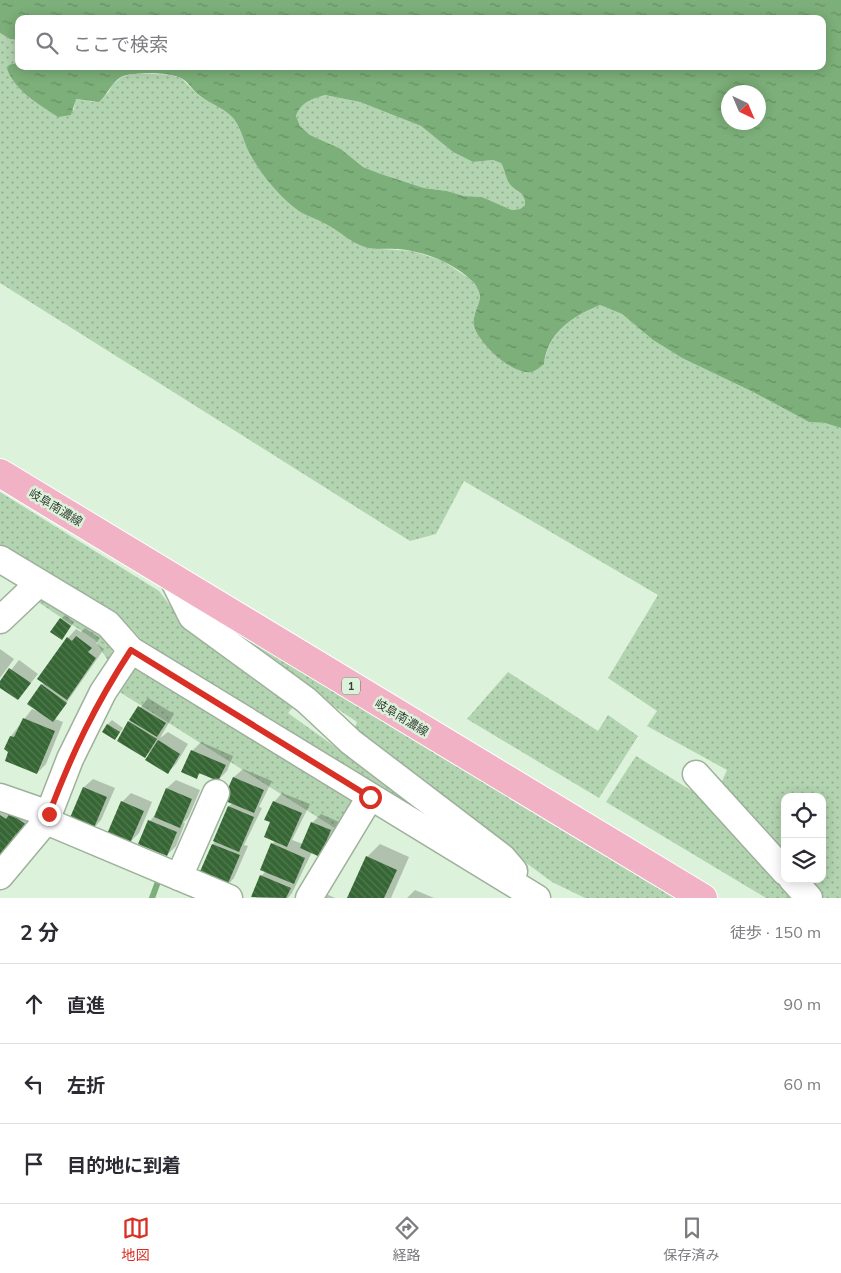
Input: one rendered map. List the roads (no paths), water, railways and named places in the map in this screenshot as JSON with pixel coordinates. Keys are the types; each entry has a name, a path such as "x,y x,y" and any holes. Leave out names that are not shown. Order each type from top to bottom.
{"main road":[{"name":"岐阜南濃線","path":"0,473 703,898"}],"street":[{"path":"0,559 108,624 131,650 537,898"},
{"path":"172,577 192,617 306,700 351,742 502,858 537,898"},
{"path":"0,620 39,583"},
{"path":"0,876 48,817 70,759 103,692 131,650"},
{"path":"696,774 781,868"},
{"path":"179,877 216,793"},
{"path":"0,797 229,898"},
{"path":"309,898 370,797"},
{"path":"796,883 809,898"}],"water":[{"path":"0,0 841,0 841,428 825,423 809,422 753,392 682,358 653,340 622,314 600,305 580,314 563,327 550,343 544,364 532,372 516,369 499,358 478,336 475,329 474,316 480,299 480,293 471,280 456,268 428,255 409,250 373,248 360,245 331,227 299,211 271,185 259,169 234,119 222,109 200,96 181,78 160,73 127,75 115,82 99,102 76,99 71,115 58,117 22,91 7,69 9,65 15,63 15,70 826,70 826,15 15,15 15,40 0,33","holes":["325,95 360,102 421,126 453,152 473,162 493,160 501,163 511,186 524,197 525,205 520,209 512,210 482,197 464,196 447,191 424,188 381,174 363,167 341,149 310,135 300,126 296,116 304,104"]}],"waterway":[{"path":"152,898 159,879 162,881"}]}
